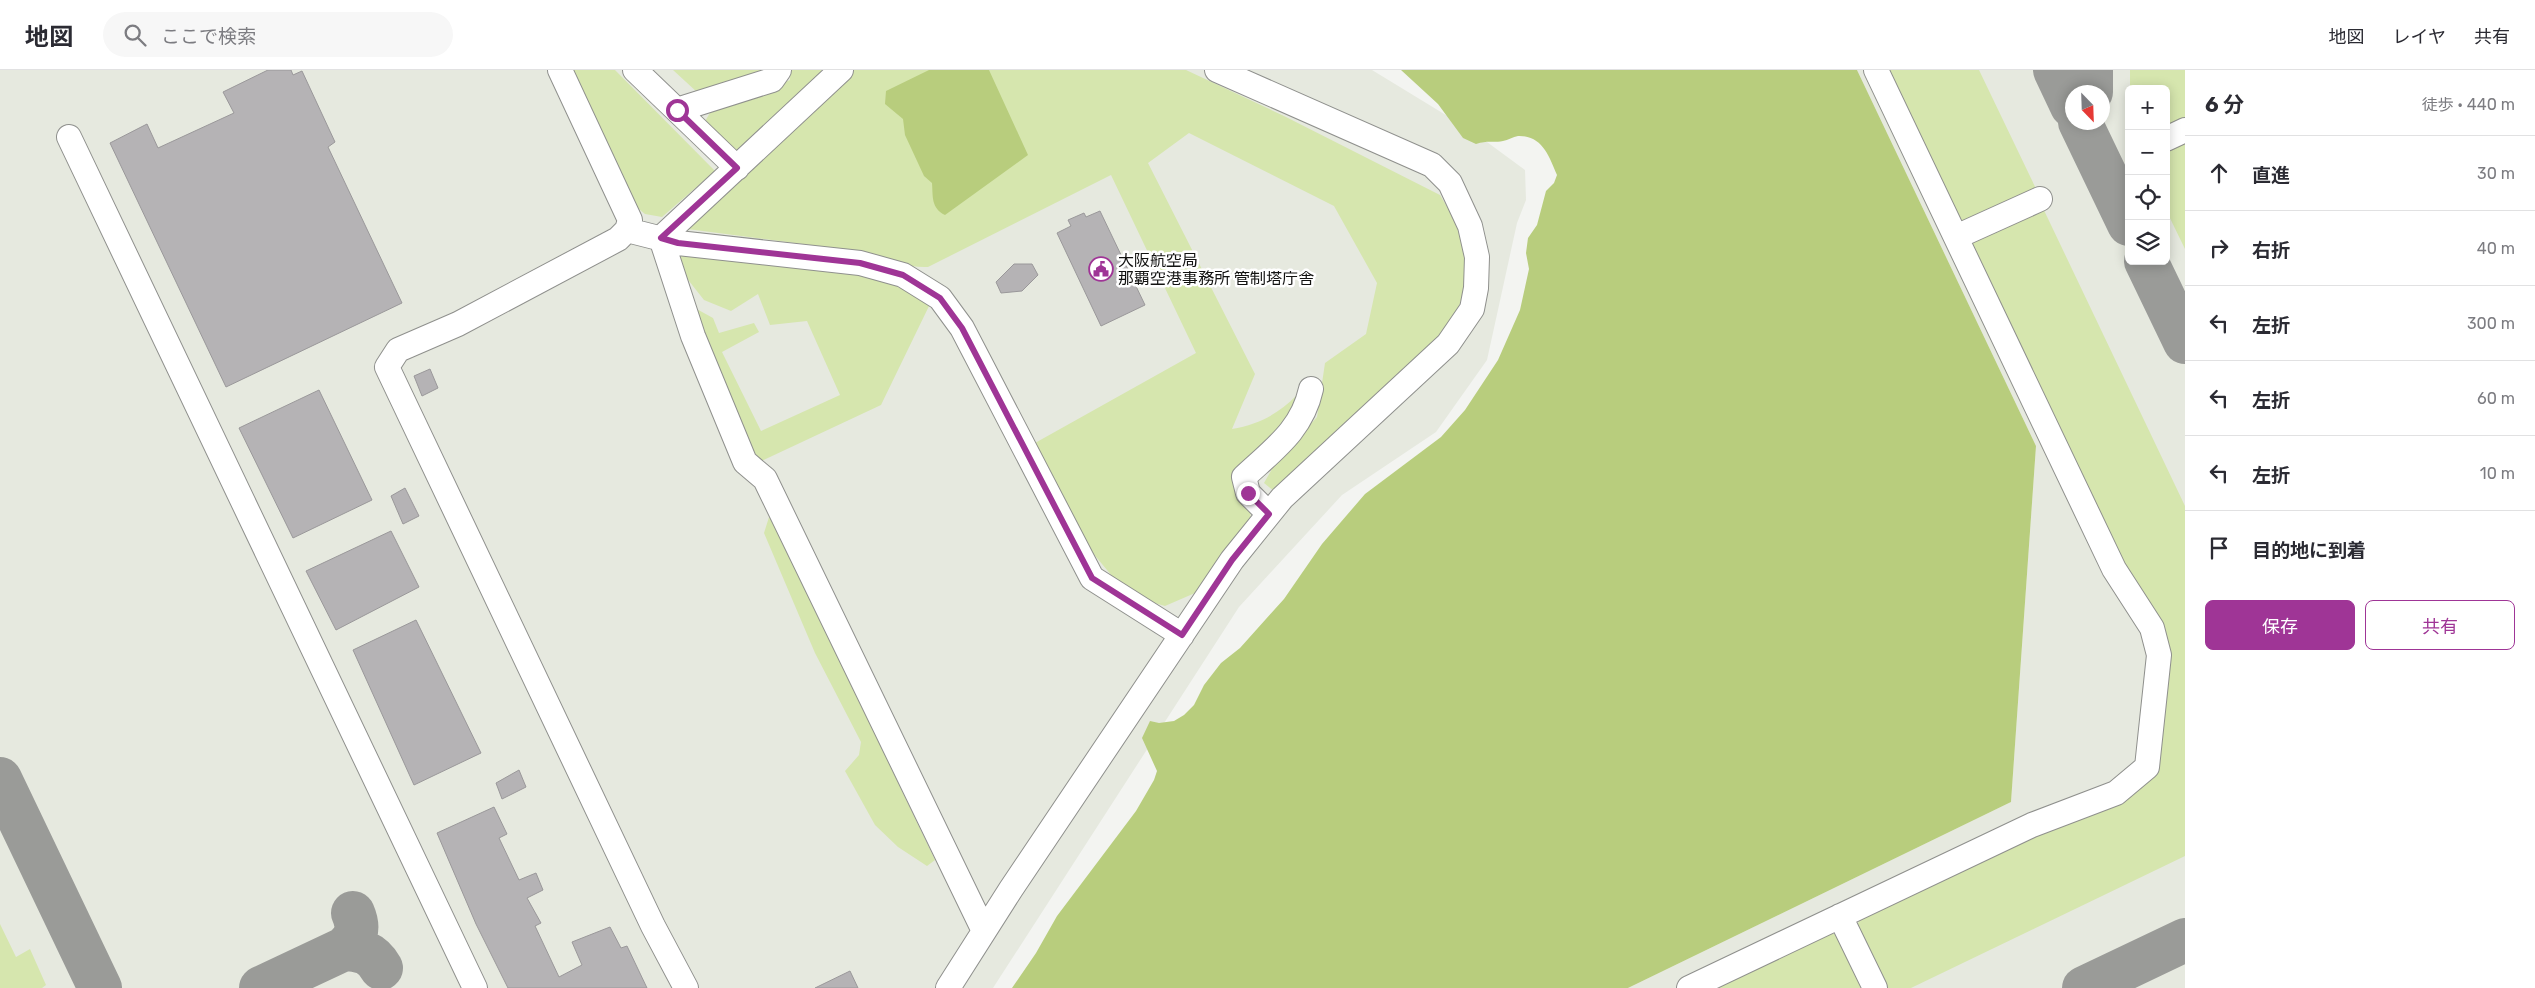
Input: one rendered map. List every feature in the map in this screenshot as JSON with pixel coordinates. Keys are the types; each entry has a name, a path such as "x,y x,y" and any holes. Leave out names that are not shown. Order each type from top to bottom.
{"lane":[{"path":"560,70 630,220 627,230 618,239 544,279 458,324 398,350 387,367 653,926 686,988"},
{"path":"635,70 737,168"},
{"path":"677,110 772,80 779,70"},
{"path":"948,988 984,931 1232,560 1282,498 1448,344 1472,309 1476,288 1476,257 1470,226 1450,183 1432,165 1217,70"},
{"path":"1689,988 2032,825 2116,793 2148,767 2159,655 2152,628 2114,569 1876,70"},
{"path":"661,238 737,168 835,73"},
{"path":"2170,137 2185,130"},
{"path":"69,137 476,988"},
{"path":"1956,237 2040,199"},
{"path":"627,230 678,243 860,263 903,275 940,298 962,328 1092,578 1182,635"},
{"path":"661,238 693,336 745,462 764,479 984,931"},
{"path":"1269,514 1248,493 1244,477 1293,432 1307,406 1311,389"},
{"path":"1840,916 1875,988"}],"shaded area":[{"path":"0,70 1372,70 1472,131 1525,170 1526,200 1517,223 1487,360 1436,432 1342,495 1239,607 993,988 0,988"},
{"path":"573,70 615,70 715,171 662,217 645,214 634,205"},
{"path":"673,70 763,70 698,93"},
{"path":"790,70 821,70 823,75 741,152 732,149 704,123 711,111 790,80"},
{"path":"854,70 1186,70 1284,116 1440,195 1457,224 1469,271 1459,307 1440,340 1274,491 1264,483 1276,462 1317,417 1325,363 1366,334 1377,283 1334,206 1189,133 1148,163 1255,374 1232,429 1267,418 1297,395 1302,406 1245,463 1251,521 1195,593 1165,606 1147,601 1112,576 1087,546 1035,443 1196,353 1111,175 928,267 901,264 857,251 680,228"},
{"path":"929,70 989,70 1028,155 945,215 935,205 932,183 924,176 905,135 903,119 885,104 886,91"},
{"path":"1401,70 1857,70 2036,446 2011,802 1628,988 1012,988 1036,953 1057,916 1136,811 1154,780 1157,771 1142,738 1150,721 1159,723 1174,721 1184,715 1194,705 1204,685 1221,663 1240,648 1284,599 1322,544 1365,494 1441,437 1465,410 1498,360 1520,310 1529,269 1526,253 1528,238 1537,225 1546,191 1554,183 1557,175 1551,161 1539,143 1526,137 1518,136 1503,141 1476,144 1463,138 1438,104"},
{"path":"1857,70 2185,70 2185,988 1628,988 2011,802 2036,446"},
{"path":"1884,70 1979,70 2039,195 1963,223 1954,217"},
{"path":"2130,70 2185,70 2185,125 2170,132 2170,85 2130,85"},
{"path":"2185,135 2185,249 2170,218 2170,142"},
{"path":"2041,204 2185,506 2185,856 1911,988 1881,988 1856,928 1862,915 2032,833 2128,795 2163,654 1971,255 1973,242"},
{"path":"675,252 876,275 930,304 881,405 757,463 693,307 713,318 719,333 754,323 759,332 722,352 761,431 840,395 807,321 770,325 758,294 731,311 704,300 678,267"},
{"path":"770,514 935,860 927,866 898,847 875,825 845,771 859,755 861,742 815,653 764,533"},
{"path":"0,924 16,957 30,949 46,985 42,988 0,988"},
{"path":"1828,932 1837,935 1868,988 1710,988"}],"building":[{"path":"268,70 291,70 293,75 302,71 335,142 328,147 402,303 226,387 110,143 147,124 158,148 234,113 223,92"},
{"name":"大阪航空局 那覇空港事務所 管制塔庁舎","path":"1100,211 1145,305 1101,326 1057,233 1071,226 1068,220 1084,213 1086,217"},
{"path":"1014,264 1032,264 1038,275 1022,291 1001,293 996,282"},
{"path":"430,369 438,388 422,396 414,376"},
{"path":"319,390 372,500 293,538 239,428"},
{"path":"405,488 419,516 403,524 391,496"},
{"path":"391,531 419,587 336,630 306,571"},
{"path":"416,620 481,753 414,785 353,650"},
{"path":"519,770 526,787 502,799 496,783"},
{"path":"494,807 507,834 499,838 519,880 536,873 543,890 527,898 541,923 535,926 559,977 582,965 572,942 610,927 621,948 627,946 647,988 508,988 476,924 437,833"},
{"path":"850,971 858,988 815,988"}],"taxiway":[{"path":"2055,70 2065,91"},
{"path":"2091,70 2091,85"},
{"path":"2084,130 2127,220"},
{"path":"2148,265 2185,342"},
{"path":"0,779 100,988"},
{"path":"261,988 344,949 356,933 353,913"},
{"path":"2084,988 2185,940"},
{"path":"344,949 356,950 370,955 381,968"}],"place":[{"name":"大阪航空局 那覇空港事務所 管制塔庁舎","path":"1101,269"}],"route":[{"path":"677,110 737,168 661,238 678,243 860,263 903,275 940,298 962,328 1092,578 1182,635 1232,560 1269,514 1248,493"}]}
